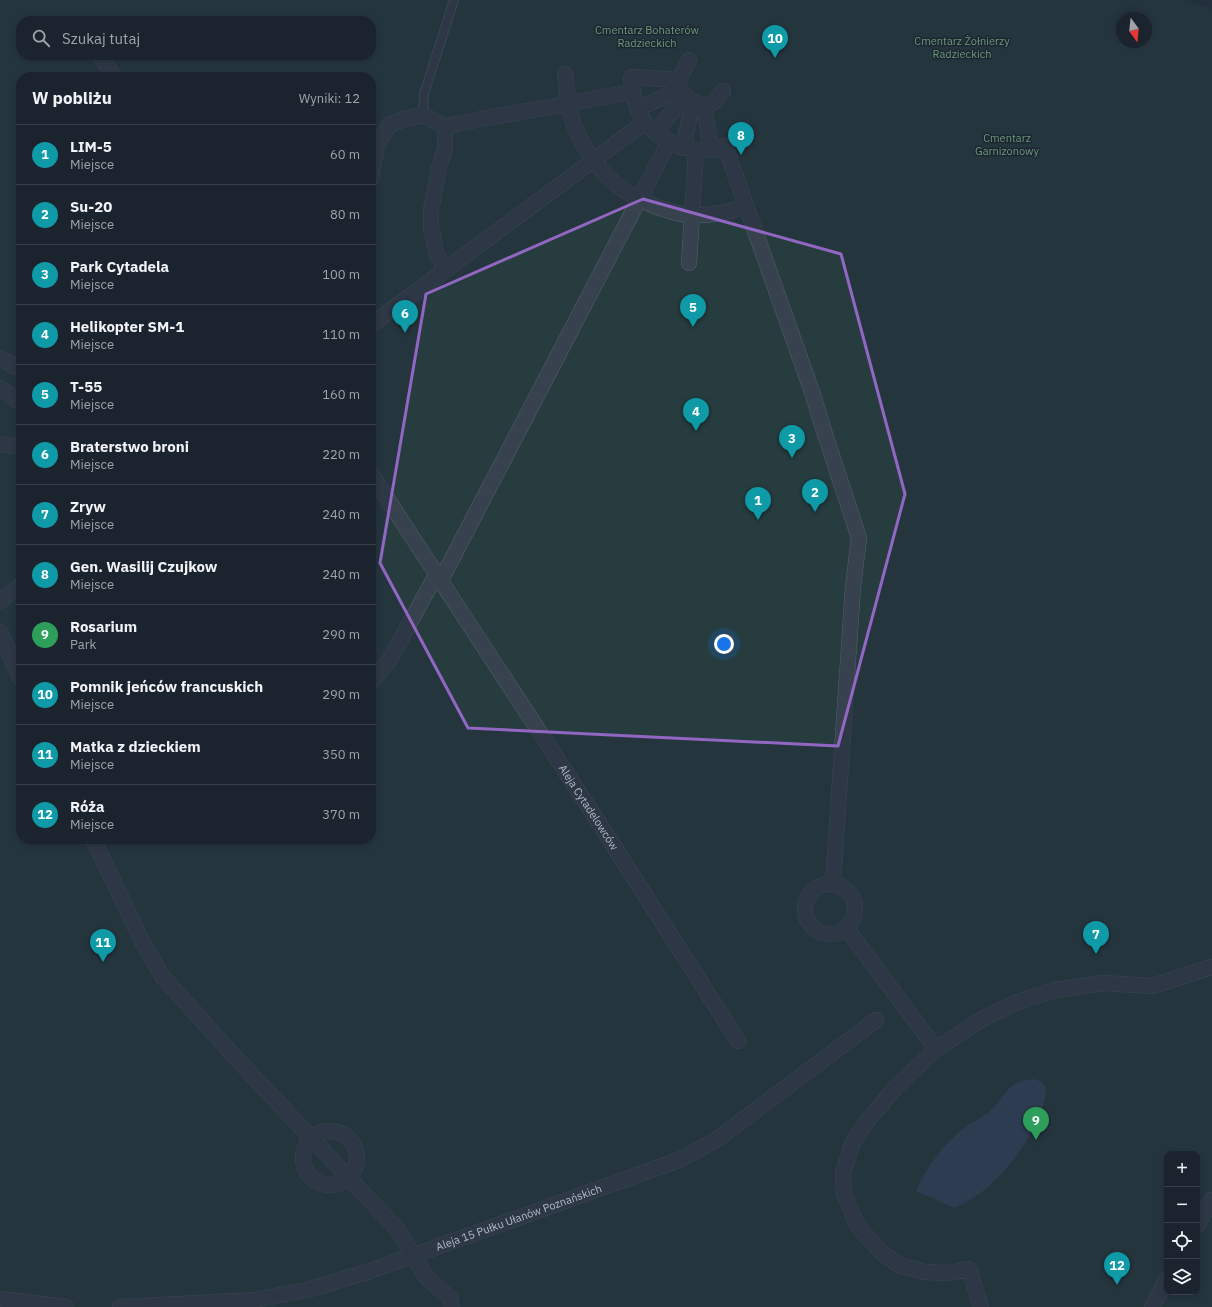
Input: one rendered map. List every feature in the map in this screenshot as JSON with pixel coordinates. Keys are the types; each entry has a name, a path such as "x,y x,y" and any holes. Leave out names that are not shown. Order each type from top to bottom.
{"street":[{"path":"103,60 111,72"},
{"path":"689,60 688,95 683,147 692,215 689,263"},
{"path":"565,74 568,104 573,123 580,140 592,160 607,177 621,189 639,200 675,213 692,215 730,212 746,206"},
{"path":"723,91 714,102 631,78 632,92 637,109 650,127 683,147 712,150 725,146 812,392 859,538 853,587 833,883"},
{"path":"376,150 377,145 389,125 404,119 423,115 445,127 632,92"},
{"path":"637,109 688,95"},
{"path":"376,321 592,160 650,127 688,95"},
{"path":"688,95 712,150"},
{"path":"445,127 445,149 439,168 431,210 431,228 437,255 446,269"},
{"path":"376,676 389,661 438,579 639,200 683,147"},
{"path":"0,358 16,367"},
{"path":"0,388 16,399"},
{"path":"0,444 16,446"},
{"name":"Aleja Cytadelowców","path":"376,482 738,1041"},
{"path":"0,601 16,590"},
{"path":"0,632 16,669"},
{"path":"95,844 143,944 162,976 234,1056 398,1230 426,1277 450,1298 452,1307"},
{"path":"833,883 847,889 855,902 855,916 847,929 834,935 820,933 809,925 804,912 807,897 818,886 833,883"},
{"path":"847,929 936,1049"},
{"path":"981,1307 969,1269 948,1273 924,1272 899,1264 881,1252 857,1225 844,1194 843,1173 853,1142 868,1120 896,1087 936,1049 984,1018 1018,1002 1055,990 1103,983 1152,986 1212,966"},
{"name":"Aleja 15 Pułku Ułanów Poznańskich","path":"120,1307 172,1305 262,1298 307,1290 413,1256 679,1160 716,1140 876,1020"},
{"path":"329,1131 335,1131 347,1137 354,1147 357,1158 354,1168 348,1177 336,1184 323,1184 311,1178 304,1166 303,1151 311,1138 322,1132 329,1131"},
{"path":"1199,1223 1212,1200"},
{"path":"1152,1307 1164,1285"},
{"path":"0,1300 66,1307"}],"lane":[{"path":"423,115 424,94 454,0"}],"highlighted area":[{"path":"643,199 841,254 905,494 838,746 468,728 380,563 426,294"}],"green space":[{"path":"0,0 1186,0 1212,9 1212,1307 0,1307"}],"water":[{"path":"1033,1079 1042,1083 1046,1089 1045,1099 1039,1116 1028,1138 1015,1158 991,1184 974,1198 955,1208 916,1191 931,1163 951,1140 967,1126 990,1111 1012,1086 1017,1083"}],"place":[{"name":"Pomnik jeńców francuskich","path":"775,58"},
{"name":"Gen. Wasilij Czujkow","path":"741,155"},
{"name":"T-55","path":"693,327"},
{"name":"Braterstwo broni","path":"405,333"},
{"name":"Helikopter SM-1","path":"696,431"},
{"name":"Park Cytadela","path":"792,458"},
{"name":"Su-20","path":"815,512"},
{"name":"LIM-5","path":"758,520"},
{"name":"Zryw","path":"1096,954"},
{"name":"Matka z dzieckiem","path":"103,962"},
{"name":"Rosarium","path":"1036,1140"},
{"name":"Róża","path":"1117,1285"}],"park label":[{"name":"Cmentarz Bohaterów Radzieckich","path":"647,36"},
{"name":"Cmentarz Żołnierzy Radzieckich","path":"962,47"},
{"name":"Cmentarz Garnizonowy","path":"1007,144"}]}
